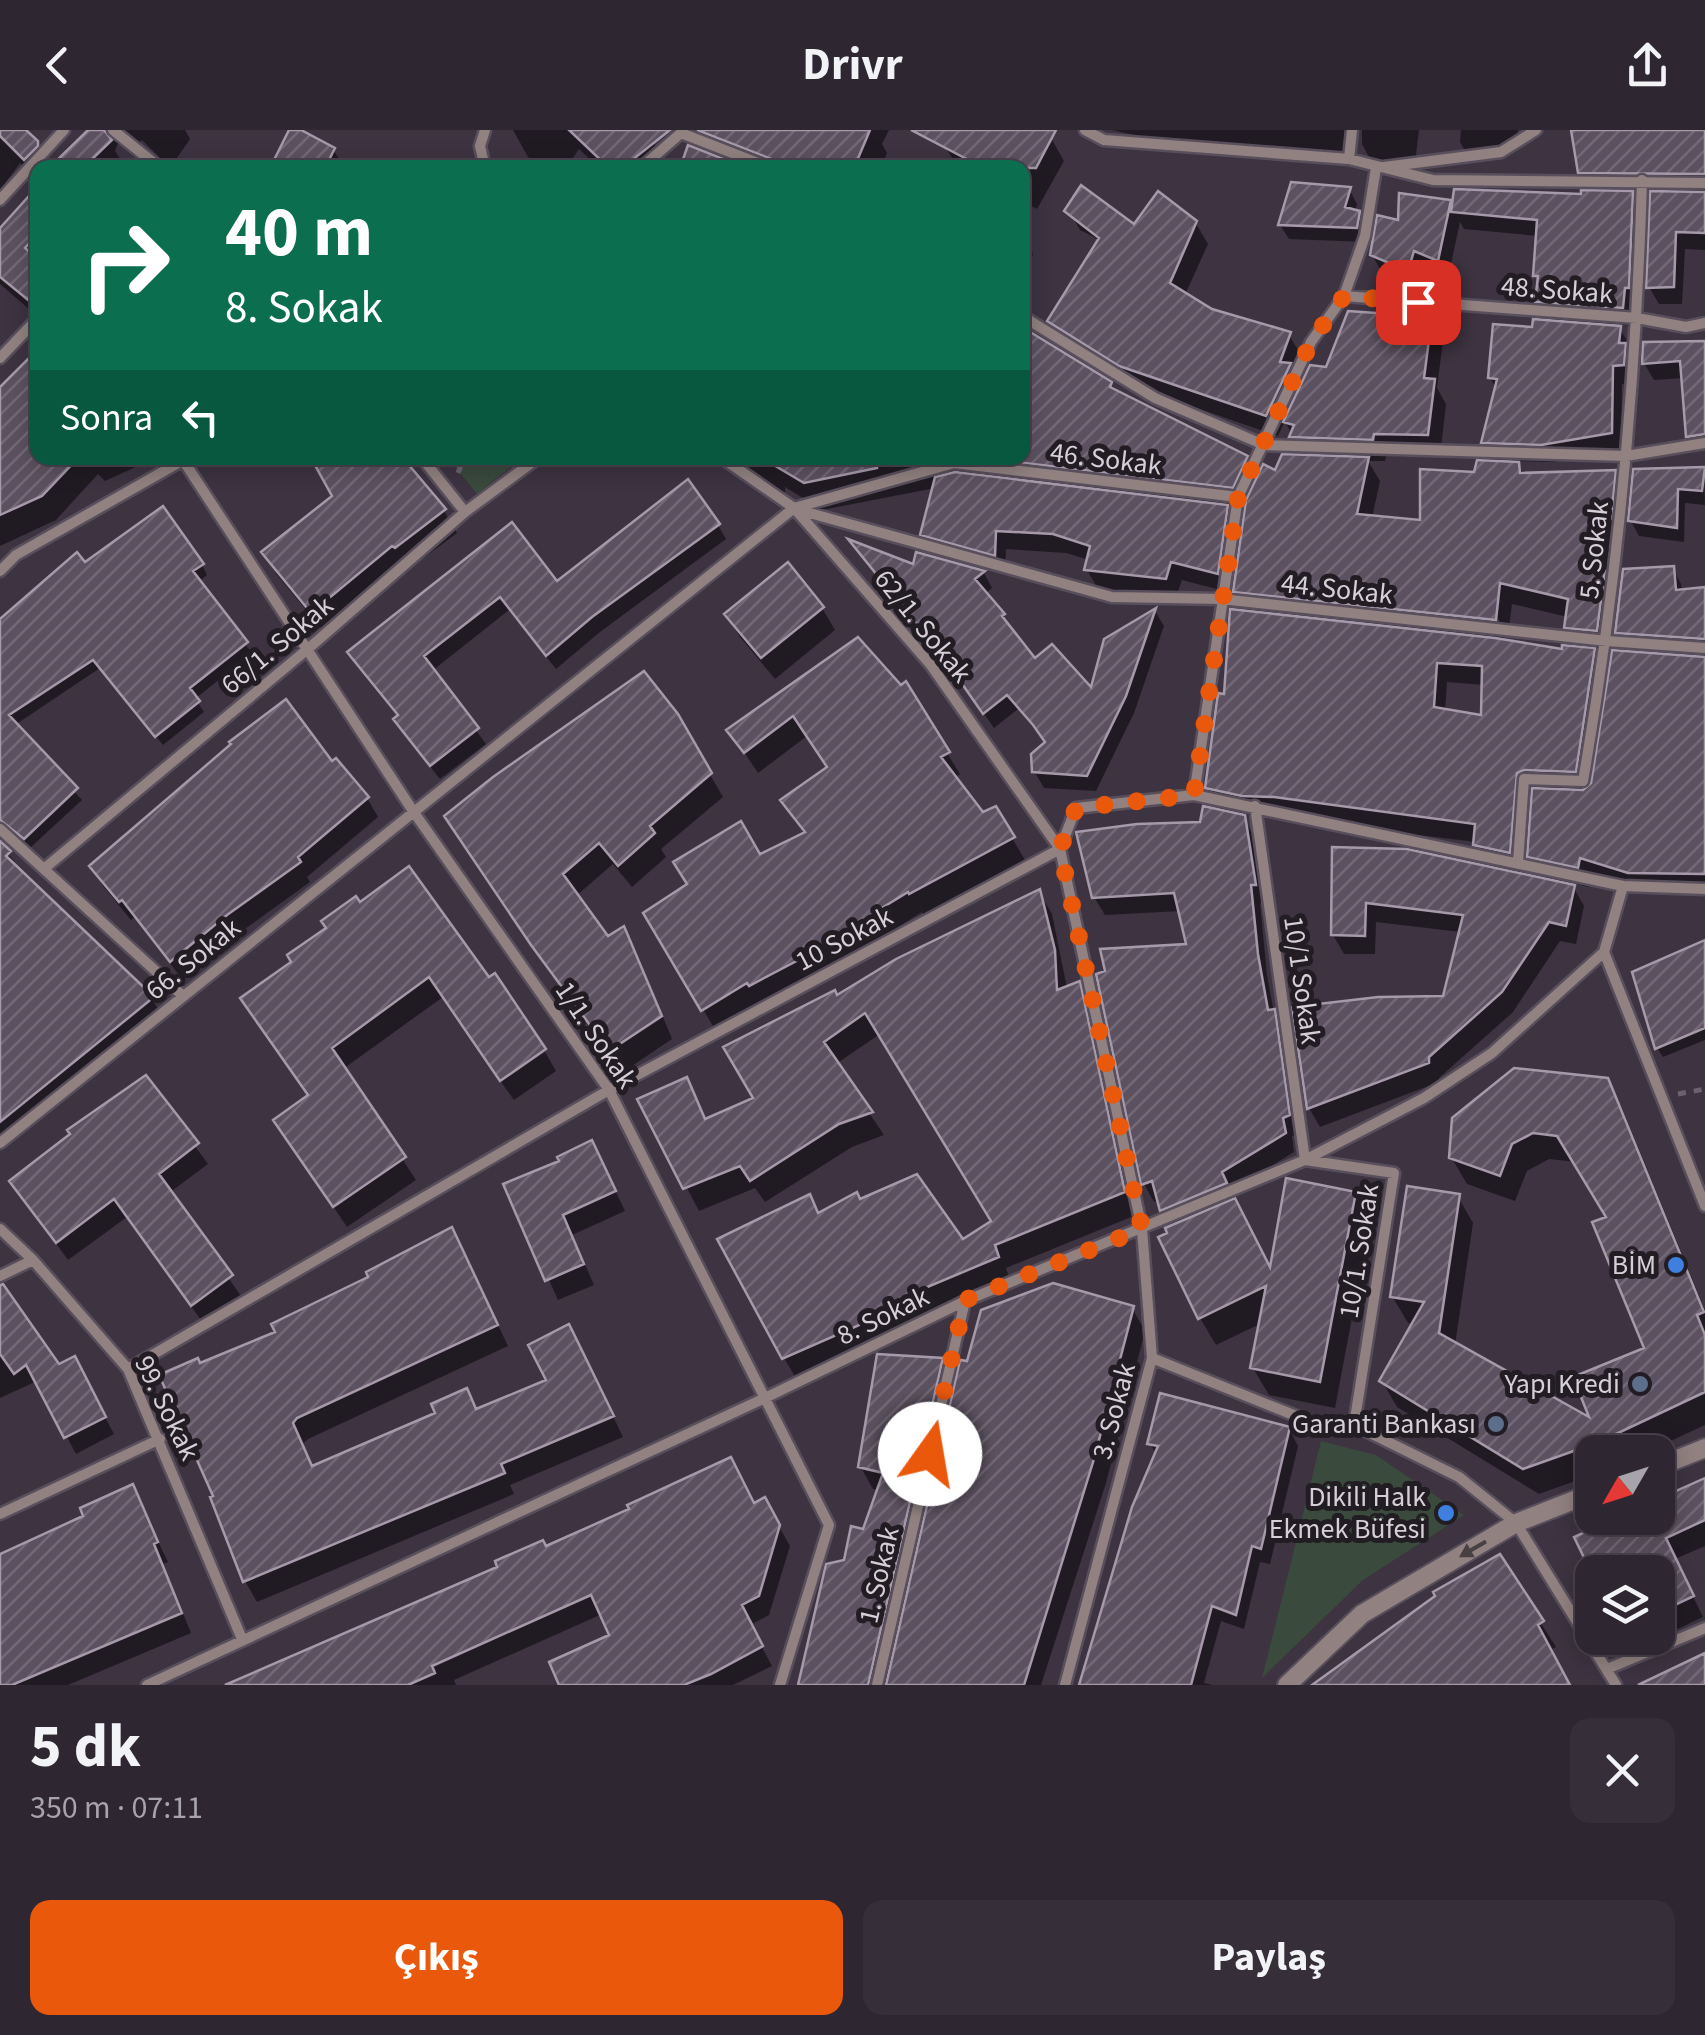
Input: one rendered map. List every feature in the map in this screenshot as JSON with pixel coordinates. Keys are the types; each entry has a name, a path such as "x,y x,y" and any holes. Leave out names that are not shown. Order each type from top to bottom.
{"street":[{"path":"37,160 64,130"},
{"path":"113,130 150,160"},
{"path":"484,160 480,146 485,130"},
{"path":"1085,130 1104,140 1349,159 1434,180 1642,180 1705,184"},
{"path":"1349,159 1352,130"},
{"path":"1376,168 1501,152 1536,130"},
{"path":"650,160 681,133 750,160"},
{"path":"0,200 30,167"},
{"path":"1194,795 1238,498 1311,342 1344,296 1365,236 1376,168"},
{"name":"5. Sokak","path":"1518,862 1524,779 1583,781 1607,641 1626,456 1638,318 1642,180"},
{"name":"48. Sokak","path":"1344,296 1638,318 1686,327 1705,323"},
{"path":"1030,321 1154,398 1264,444 1626,456 1705,442"},
{"path":"0,358 30,326"},
{"path":"0,571 16,556 175,465"},
{"name":"1/1. Sokak","path":"189,465 414,811 609,1090 829,1525 779,1684"},
{"path":"427,465 464,512"},
{"name":"66/1. Sokak","path":"45,868 309,648 464,512 528,465"},
{"name":"62/1. Sokak","path":"732,465 794,508 930,664 1060,849"},
{"name":"46. Sokak","path":"794,508 950,465"},
{"name":"46. Sokak","path":"962,465 1238,498"},
{"name":"44. Sokak","path":"794,508 1112,597 1221,598 1607,641 1705,648"},
{"name":"66. Sokak","path":"0,1143 794,508"},
{"path":"1060,849 1076,808 1194,795 1623,886 1705,889"},
{"name":"10/1 Sokak","path":"1255,806 1305,1160"},
{"path":"0,829 184,996"},
{"name":"10 Sokak","path":"128,1369 609,1090 1060,849"},
{"name":"3. Sokak","path":"1060,849 1142,1229 1152,1358 1065,1685"},
{"path":"1623,886 1604,952 1705,1206"},
{"name":"8. Sokak","path":"149,1685 767,1397 965,1300 1305,1160 1424,1098 1492,1053 1604,952"},
{"name":"10/1. Sokak","path":"1305,1160 1394,1173 1354,1425"},
{"name":"99. Sokak","path":"0,1229 33,1260 128,1369 242,1639"},
{"path":"0,1276 33,1260"},
{"name":"1. Sokak","path":"877,1685 965,1300"},
{"path":"1152,1358 1311,1422 1354,1425 1459,1476 1516,1523 1616,1685"},
{"path":"0,1514 160,1439"},
{"path":"1675,1460 1705,1448"},
{"path":"1287,1685 1362,1614 1516,1523 1575,1500"},
{"path":"1607,1669 1705,1628"}],"green space":[{"path":"454,465 513,465 477,494"},
{"path":"1321,1441 1376,1455 1464,1515 1363,1580 1262,1678"}],"building":[{"path":"0,130 26,130 38,146 24,160 0,136"},
{"path":"88,130 104,130 112,140 91,160 57,160"},
{"path":"289,130 301,130 335,148 329,160 274,160"},
{"path":"569,130 670,130 632,160 601,160"},
{"path":"697,130 870,130 857,160 774,160"},
{"path":"911,130 1056,130 1036,168 1030,168 1030,160 969,160"},
{"path":"1571,130 1705,130 1705,174 1578,173"},
{"path":"688,145 726,160 683,160"},
{"path":"1291,182 1351,187 1345,207 1360,211 1357,228 1278,225"},
{"path":"1081,185 1134,224 1158,191 1197,221 1170,283 1212,309 1291,332 1280,362 1291,363 1266,416 1119,366 1047,321 1099,238 1064,211"},
{"path":"1454,189 1581,194 1581,190 1633,191 1629,288 1625,288 1623,308 1535,302 1537,220 1451,212"},
{"path":"1650,191 1705,192 1705,233 1676,232 1674,287 1646,288"},
{"path":"1399,193 1451,200 1438,261 1414,251 1408,271 1370,255 1377,215 1398,220"},
{"path":"30,195 30,243 25,248 30,252 30,301 0,277 0,228"},
{"path":"1348,311 1432,317 1424,378 1435,379 1428,435 1374,434 1373,440 1289,437 1294,425 1283,422 1310,365 1326,367"},
{"path":"1533,319 1621,326 1619,343 1626,343 1624,365 1613,366 1612,433 1541,445 1481,443 1497,379 1488,378 1493,324 1532,327"},
{"path":"1030,332 1112,382 1110,387 1248,456 1233,488 1030,464"},
{"path":"1705,341 1705,434 1686,437 1680,361 1642,364 1643,342"},
{"path":"30,357 30,465 71,465 42,496 0,515 0,387"},
{"path":"1282,454 1369,457 1357,514 1420,520 1420,469 1474,472 1477,460 1519,462 1520,473 1616,470 1600,570 1605,569 1597,631 1564,628 1568,599 1500,583 1496,620 1233,592 1246,500 1263,464 1275,470"},
{"path":"315,465 409,465 446,509 395,548 392,546 311,613 261,552 332,496"},
{"path":"774,465 877,465 877,468 804,483"},
{"path":"1705,467 1702,491 1678,489 1677,528 1628,521 1633,469"},
{"path":"955,472 1228,505 1218,574 1171,562 1166,579 1084,570 1090,546 1053,534 996,531 995,556 920,535 935,477"},
{"path":"688,479 720,524 592,617 546,656 500,597 424,656 479,728 430,766 393,719 398,715 347,652 512,522 557,581"},
{"path":"163,506 204,564 193,571 248,642 190,688 200,701 155,737 93,660 9,715 78,788 24,839 0,820 0,619 77,552 85,562"},
{"path":"848,539 913,564 916,552 985,571 975,579 1035,658 1052,644 1091,687 1104,639 1156,608 1126,696 1087,776 1032,772 1031,754 1045,742 1033,725 1007,695 983,714 944,658"},
{"path":"788,562 824,607 761,658 724,614"},
{"path":"1674,566 1676,590 1705,587 1705,639 1615,633 1623,569"},
{"path":"1230,609 1562,649 1562,645 1595,648 1576,772 1517,773 1510,853 1473,845 1475,824 1242,796 1205,788 1218,693 1224,694","holes":["1437,663 1482,666 1481,715 1434,707"]},
{"path":"858,637 901,685 906,681 950,752 941,757 983,812 996,806 1015,837 908,892 864,919 867,924 749,986 747,983 701,1011 643,913 687,884 673,862 741,821 760,854 805,832 780,800 827,767 793,716 744,753 726,730"},
{"path":"1612,650 1705,657 1705,874 1628,873 1580,858 1578,868 1527,857 1532,788 1583,790 1591,783"},
{"path":"644,671 678,714 712,773 650,826 655,833 618,866 599,843 563,874 608,936 624,926 662,1016 609,1051 444,816"},
{"path":"286,699 332,761 336,758 369,797 298,857 301,862 170,962 122,900 119,902 89,866 229,742"},
{"path":"1203,806 1245,815 1256,885 1251,885 1258,954 1268,1010 1275,1009 1290,1115 1283,1118 1286,1133 1222,1172 1227,1183 1160,1211 1152,1181 1141,1185 1096,974 1105,971 1100,949 1186,944 1174,893 1092,898 1076,832 1137,824 1200,822"},
{"path":"0,841 11,851 6,856 154,997 0,1122"},
{"path":"1332,847 1407,849 1575,885 1566,926 1549,922 1502,992 1429,1057 1429,1063 1307,1109 1292,1007 1378,997 1443,996 1463,915 1366,903 1365,936 1331,935"},
{"path":"409,866 489,977 495,973 546,1049 500,1081 429,977 332,1048 406,1157 333,1207 273,1120 308,1095 240,998 291,962 287,955 326,928 321,921 356,896 360,902"},
{"path":"1040,889 1055,950 1057,990 1080,981 1125,1192 995,1245 999,1257 901,1298 902,1301 862,1320 864,1323 782,1359 717,1239 810,1194 818,1213 857,1192 860,1199 917,1174 963,1239 991,1221 865,1013 824,1042 873,1112 839,1124 750,1181 740,1166 683,1189 637,1099 687,1077 705,1119 753,1098 723,1047 835,990 837,995 896,959"},
{"path":"1705,940 1705,1028 1655,1049 1632,972"},
{"path":"1514,1068 1608,1078 1704,1312 1697,1315 1705,1335 1705,1392 1614,1435 1575,1435 1575,1451 1523,1469 1379,1381 1424,1302 1390,1297 1407,1186 1460,1194 1439,1333 1589,1417 1573,1377 1644,1348 1592,1222 1606,1217 1557,1136 1533,1133 1512,1144 1500,1176 1449,1158 1452,1118"},
{"path":"146,1075 199,1143 159,1174 233,1275 191,1306 114,1199 56,1243 9,1181 70,1134 67,1130"},
{"path":"592,1140 616,1191 563,1215 584,1264 545,1281 503,1184 559,1161 557,1157"},
{"path":"1286,1178 1356,1192 1320,1382 1250,1368 1266,1286 1198,1319 1158,1237 1167,1233 1165,1228 1235,1198 1270,1267"},
{"path":"452,1227 498,1325 297,1418 293,1423 312,1466 435,1413 431,1404 467,1388 476,1409 546,1380 528,1345 569,1324 614,1416 501,1464 505,1473 243,1582 210,1497 213,1496 159,1375 275,1332 271,1324 368,1277 366,1272"},
{"path":"1053,1283 1134,1306 1094,1459 1024,1685 886,1685 960,1360 967,1361 981,1310"},
{"path":"3,1284 59,1364 75,1356 106,1417 64,1438 26,1365 14,1374 0,1354"},
{"path":"877,1354 943,1358 868,1685 798,1685 826,1564 844,1560 851,1526 863,1529 883,1473 858,1467"},
{"path":"1160,1393 1290,1427 1261,1549 1252,1546 1236,1615 1212,1606 1191,1685 1079,1685 1132,1507 1158,1446 1147,1444"},
{"path":"731,1457 754,1503 765,1497 780,1525 759,1596 742,1605 763,1646 711,1674 684,1685 559,1685 549,1662 609,1635 591,1595 432,1666 435,1673 408,1685 225,1685 497,1567 495,1561 543,1540 546,1546 629,1509 627,1505"},
{"path":"1705,1478 1705,1520 1675,1534 1675,1491"},
{"path":"133,1484 182,1613 12,1685 0,1685 0,1554 83,1516 80,1508"},
{"path":"1672,1535 1666,1538 1674,1555 1583,1555 1574,1537"},
{"path":"1500,1554 1544,1621 1538,1625 1570,1685 1312,1685 1435,1596 1433,1592"},
{"path":"1675,1557 1694,1596 1675,1605"},
{"path":"1705,1653 1705,1685 1638,1685"}],"place":[{"name":"BİM","path":"1676,1265"},
{"name":"Yapı Kredi","path":"1640,1384"},
{"name":"Garanti Bankası","path":"1496,1424"},
{"name":"Dikili Halk Ekmek Büfesi","path":"1446,1513"}],"route":[{"path":"930,1454 965,1300 1142,1229 1060,849 1076,808 1194,795 1238,498 1311,342 1344,296 1418,302"}]}
